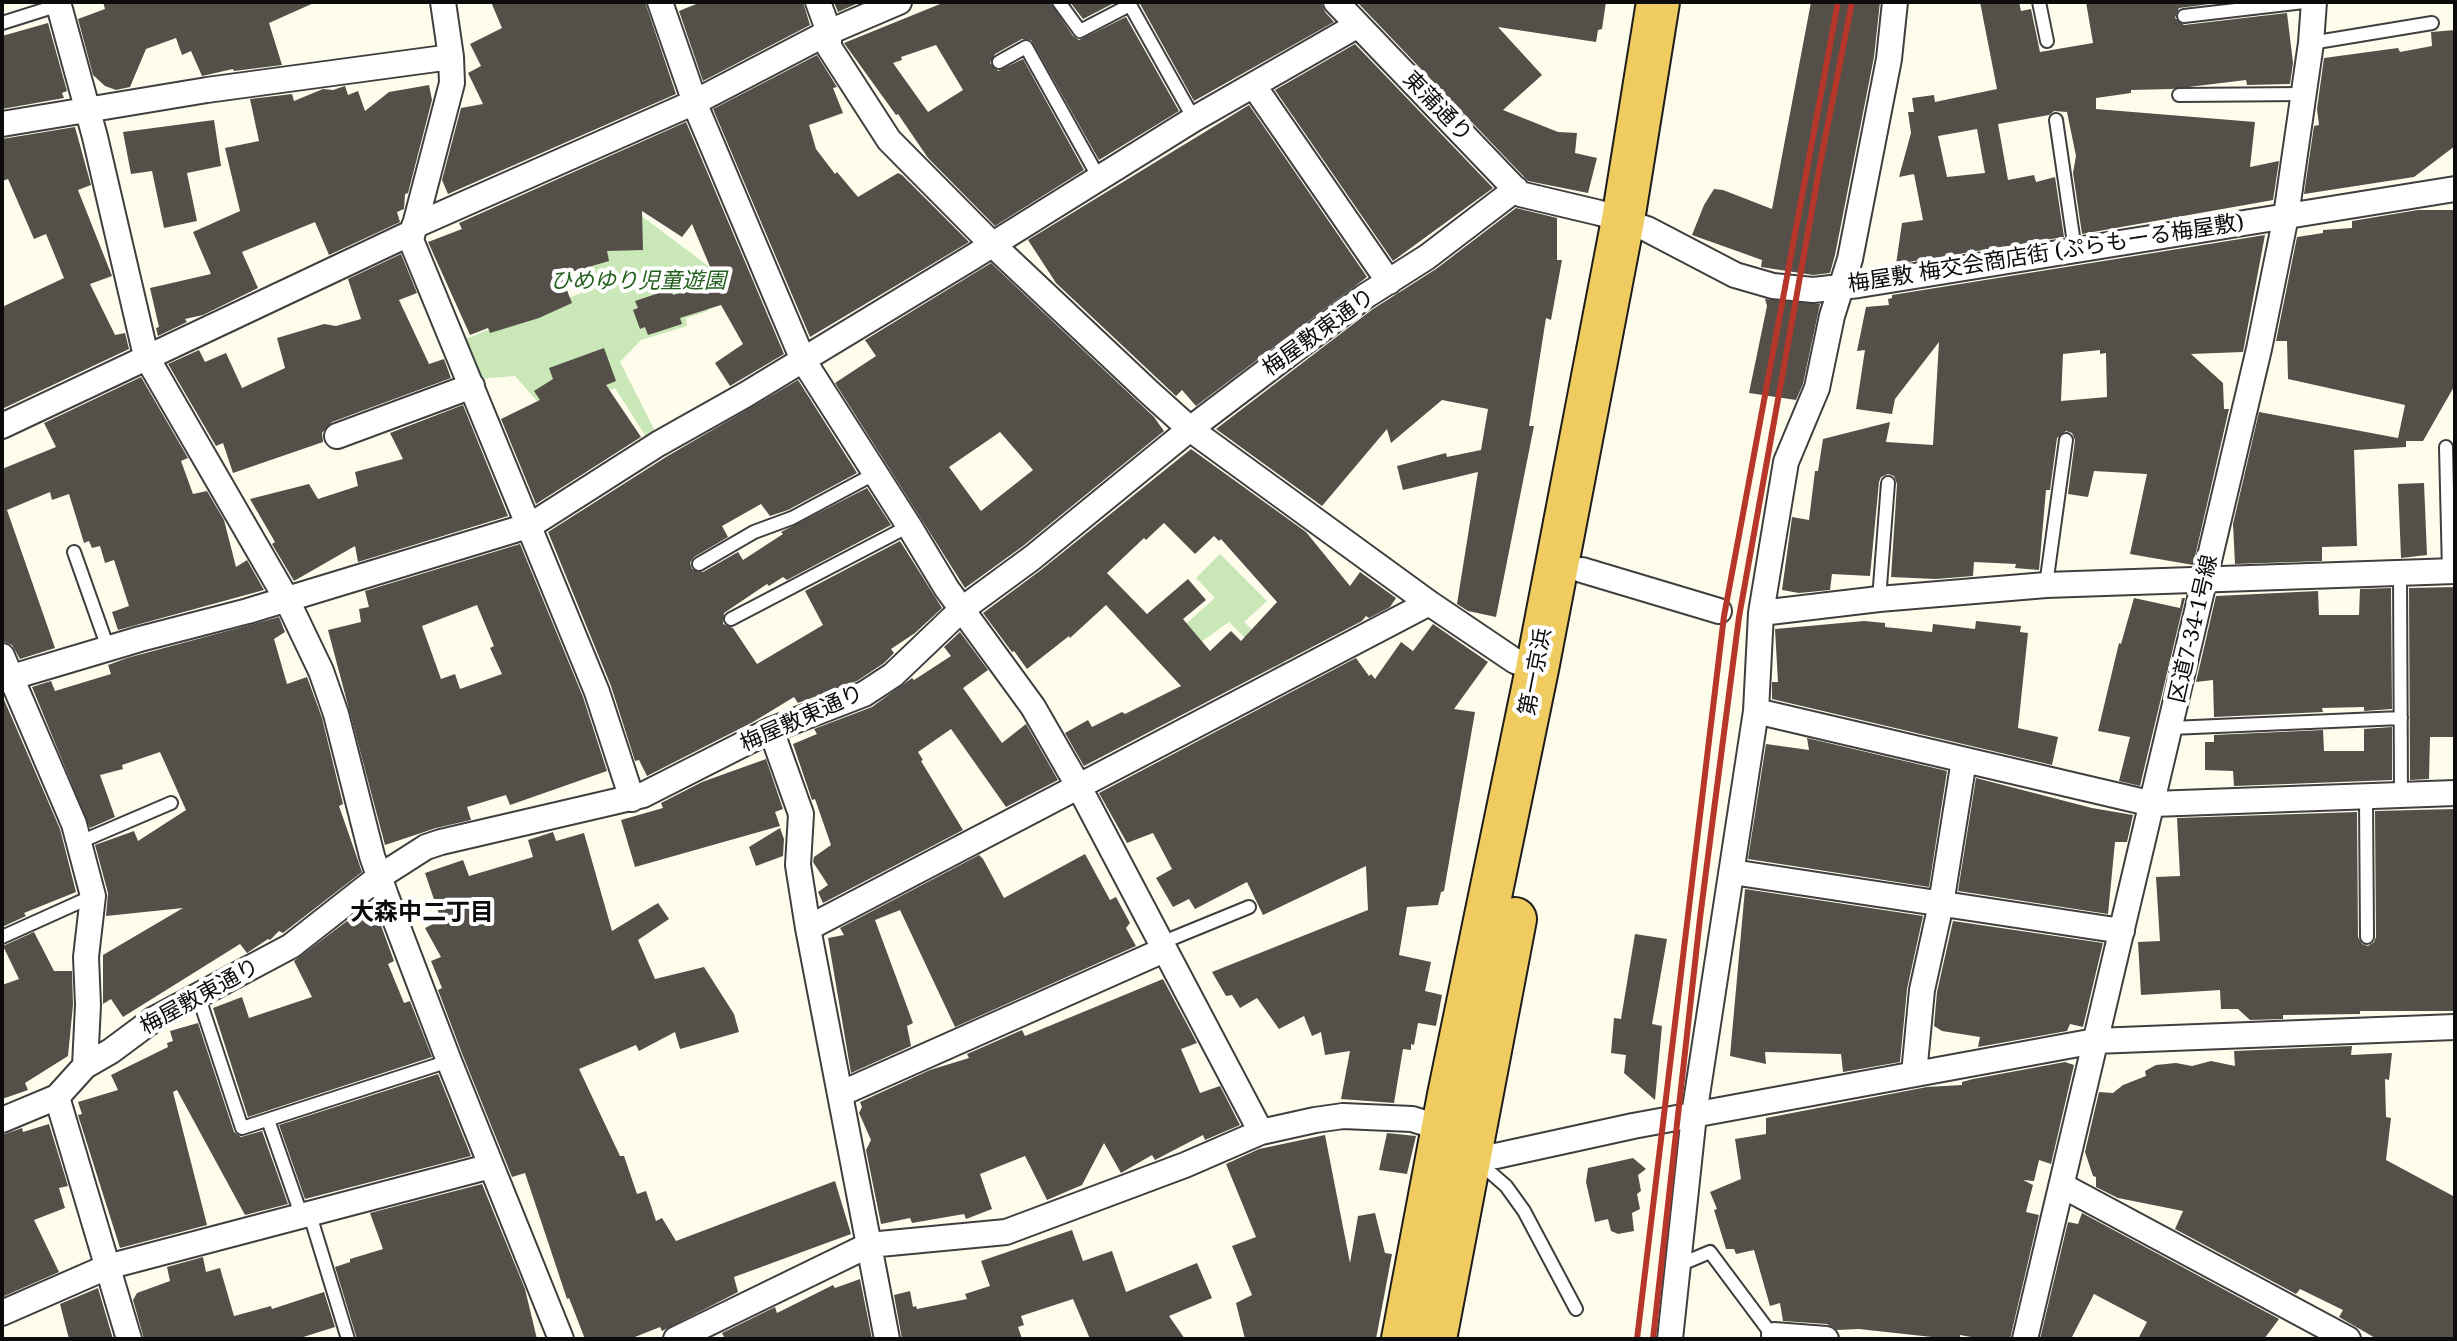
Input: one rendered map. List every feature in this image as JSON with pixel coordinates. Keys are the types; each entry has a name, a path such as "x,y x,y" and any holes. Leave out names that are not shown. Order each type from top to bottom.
{"highway":[{"name":"第一京浜","path":"1403,1339 1456,1144 1582,570 1635,224 1658,2"},
{"name":"第一京浜","path":"1435,1339 1456,1144 1537,669 1687,2"}],"street":[{"path":"443,2 452,83 411,240 531,525 597,692 632,799"},
{"path":"660,2 695,102 803,360 961,610 1033,707 1079,787 1261,1132"},
{"path":"818,2 829,32 829,47 889,140 993,245 1190,429 1429,603 1515,661 1537,669"},
{"path":"2,426 412,230 695,102 829,32 899,2"},
{"name":"東蒲通り","path":"1336,2 1516,189"},
{"path":"1670,1339 1694,1115 1756,711 1761,613 1786,462 1817,388 1832,316 1850,259 1889,59 1895,2"},
{"name":"区道7-34-1号線","path":"2025,1339 2259,349 2286,216 2314,2"},
{"path":"61,3 146,356 286,598 321,671 336,714 379,877 561,1339"},
{"path":"85,1066 88,1005 86,957 93,896 80,842 5,671 248,611 531,525 658,444 993,245 1194,119 1358,25"},
{"path":"2,124 207,90 451,57"},
{"path":"1254,86 1389,282"},
{"path":"1516,189 1520,194 1635,224"},
{"name":"梅屋敷東通り","path":"2,1120 57,1097 85,1066 154,1019 291,946 379,877 426,847 632,799 771,730 864,694 893,675 961,610 1032,558 1190,429 1364,297 1427,257 1516,189"},
{"name":"梅屋敷 梅交会商店街 (ぷらもーる梅屋敷)","path":"1635,224 1735,275 1773,286 1813,290 2455,189"},
{"path":"337,436 472,386"},
{"path":"1582,570 1719,611"},
{"path":"1761,613 2046,585 2452,571"},
{"path":"808,928 1429,603"},
{"path":"1756,711 2153,804 2455,793"},
{"path":"771,730 801,814 798,865 808,928 887,1339"},
{"path":"1914,1074 1922,990 1941,904 1964,760"},
{"path":"1732,872 2122,931"},
{"path":"840,1094 1162,946"},
{"path":"676,1339 712,1331 869,1245 1006,1232 1172,1170 1261,1132 1315,1120 1343,1116 1412,1119 1425,1123 1456,1144 1496,1156 1633,1126 2095,1041 2455,1027"},
{"path":"57,1097 129,1339"},
{"path":"2,1313 107,1267 491,1166"},
{"path":"2063,1186 2348,1339"},
{"path":"1774,1337 1826,1339"}],"lane":[{"path":"1059,2 1080,31 1130,5 1194,119"},
{"path":"2039,2 2047,41"},
{"path":"2184,16 2304,2"},
{"path":"2,23 61,3"},
{"path":"2311,43 2432,23"},
{"path":"999,62 1026,47 1099,178"},
{"path":"2179,95 2304,94"},
{"path":"2056,120 2075,250"},
{"path":"2046,585 2066,440"},
{"path":"2446,447 2452,571"},
{"path":"699,564 754,532 792,518 876,473"},
{"path":"1879,599 1888,483"},
{"path":"731,619 909,526"},
{"path":"74,552 108,648"},
{"path":"2400,573 2401,796"},
{"path":"2171,728 2401,718"},
{"path":"2366,797 2367,937"},
{"path":"80,842 171,803"},
{"path":"2,937 93,896"},
{"path":"1162,946 1249,907"},
{"path":"198,995 242,1128 449,1061"},
{"path":"268,1120 306,1216 348,1339"},
{"path":"1456,1144 1506,1186 1524,1211 1576,1309"},
{"path":"1679,1265 1710,1252 1774,1337"}],"green space":[{"name":"ひめゆり児童遊園","path":"619,199 715,271 703,294 708,311 686,318 687,326 641,340 620,362 657,435 648,440 615,388 563,409 543,408 515,376 477,379 463,340 581,293 570,235"},
{"path":"1220,554 1267,601 1244,622 1290,667 1280,673 1229,622 1194,647 1179,630 1215,598 1196,578"}],"building":[{"path":"103,2 316,2 269,23 282,65 233,69 202,76 191,51 182,55 176,38 146,49 130,87 116,90 105,86 93,75 78,19 105,9"},
{"path":"491,2 645,2 676,94 448,194 442,180 461,108 483,104 468,73 481,66 470,44 502,28"},
{"path":"701,2 803,2 810,25 703,81 679,11"},
{"path":"834,2 856,2 856,4 838,12"},
{"path":"945,2 1050,2 1079,40 1126,17 1179,111 1099,160 1031,40 1022,39 995,54 990,63 998,71 1023,59 1084,170 995,226 928,158 844,43","holes":["936,45 963,90 928,112 893,63 902,60 901,57"]},
{"path":"1070,2 1116,2 1083,19"},
{"path":"1139,2 1321,2 1334,22 1194,101"},
{"path":"1357,2 1606,2 1602,29 1598,30 1596,42 1498,27 1542,75 1503,110 1558,132 1577,133 1575,153 1597,158 1588,193 1528,181"},
{"path":"1811,2 1880,2 1874,57 1835,255 1830,273 1813,275 1761,267 1762,260 1692,235 1714,189 1772,209"},
{"path":"1980,2 2019,2 2021,11 2031,9 2040,52 2093,43 2086,2 2226,2 2179,8 2175,18 2184,25 2287,13 2293,63 2290,84 2247,85 2246,80 2172,89 2131,90 2131,93 2096,98 2096,109 2255,122 2250,167 2279,161 2273,200 2082,234 2073,173 2076,156 2067,112 2054,111 2049,115 1998,124 2008,180 2034,175 2036,182 2055,177 2064,237 1896,264 1902,223 1923,220 1914,174 1899,177 1911,133 1908,112 1914,112 1912,98 1934,95 1935,102 1997,89","holes":["1977,129 1985,173 1947,177 1938,136"]},
{"path":"48,23 67,91 62,93 64,98 2,109 2,36"},
{"path":"2455,30 2455,146 2414,177 2304,194 2314,126 2319,125 2317,109 2324,58 2398,48 2400,52 2432,46 2431,32"},
{"path":"1355,44 1493,188 1393,261 1275,90"},
{"path":"817,55 837,87 833,88 843,113 809,125 816,149 835,174 837,172 858,197 898,173 902,175 969,242 810,337 713,109"},
{"path":"429,85 432,100 408,193 405,194 404,209 397,212 400,222 329,255 315,222 242,252 258,288 203,315 185,319 187,322 158,336 156,328 159,327 150,288 211,274 193,232 240,211 225,148 259,141 250,99 292,94 294,101 323,89 345,86 348,95 358,91 365,111 389,92"},
{"path":"1249,105 1367,277 1196,406 1182,390 1176,396 1056,283 1028,240"},
{"path":"214,120 221,166 187,173 197,221 164,228 152,171 131,174 123,132"},
{"path":"686,122 784,354 730,386 715,363 743,344 721,305 680,318 682,324 648,335 645,327 640,329 633,310 638,308 635,301 671,289 673,295 716,281 692,224 682,237 642,211 643,250 607,251 609,261 561,275 572,303 539,318 490,333 488,328 470,335 428,242 462,229 459,223"},
{"path":"75,127 91,185 78,190 112,276 90,284 115,335 125,333 129,349 2,409 2,307 64,278 46,234 34,239 8,179 2,181 2,139"},
{"path":"1516,208 1557,218 1557,260 1562,260 1551,320 1546,318 1529,426 1534,426 1496,617 1468,611 1457,604 1478,472 1403,490 1397,466 1446,453 1447,457 1481,450 1488,409 1442,400 1391,443 1387,429 1322,506 1216,429 1373,309 1436,269"},
{"path":"2418,210 2455,210 2455,385 2423,441 2406,441 2406,447 2354,450 2357,546 2322,547 2322,561 2235,564 2233,524 2259,412 2398,438 2405,405 2288,379 2287,341 2276,341 2297,237 2323,233 2323,230 2352,228 2352,221"},
{"path":"2265,235 2243,352 2191,354 2223,383 2224,409 2229,409 2193,565 2130,554 2147,474 2094,471 2088,497 2068,494 2075,440 2072,433 2066,431 2057,438 2050,490 2046,490 2039,570 2015,568 2016,564 1974,562 1973,576 1936,579 1891,577 1897,484 1894,476 1888,474 1881,477 1879,482 1870,576 1832,574 1830,590 1799,593 1782,590 1792,517 1809,520 1815,471 1818,471 1823,439 1890,422 1886,442 1933,445 1939,342 1895,399 1892,414 1856,409 1865,350 1857,351 1866,307 1889,305 1888,299 1892,295","holes":["2100,350 2100,354 2106,353 2107,397 2061,401 2063,354"]},
{"path":"401,254 417,293 399,300 429,364 444,359 451,378 332,422 322,433 323,442 233,473 223,443 216,446 168,364 199,350 205,362 226,353 242,388 285,368 277,338 324,324 336,326 361,319 348,279"},
{"path":"991,263 1154,417 1164,431 1023,546 965,588 835,383 876,356 865,340","holes":["1000,432 1033,470 981,511 949,467"]},
{"path":"1765,299 1820,304 1803,384 1796,400 1749,393 1767,306"},
{"path":"604,348 616,381 606,385 641,437 536,504 501,419 540,400 534,391 553,379 549,368"},
{"path":"141,377 188,458 181,461 193,494 207,491 224,520 236,567 247,560 264,590 118,630 112,612 129,606 114,560 105,563 100,546 92,548 89,541 84,543 69,494 52,500 50,492 7,510 55,648 20,659 12,645 2,641 2,469 56,447 44,423"},
{"path":"798,380 857,473 788,510 770,516 761,504 722,526 728,537 694,557 690,563 692,569 703,572 738,552 743,560 783,534 781,532 867,488 891,525 787,580 783,577 769,586 767,584 724,613 723,624 733,628 757,664 823,625 805,591 900,541 942,608 915,633 891,649 894,653 884,663 857,681 798,703 794,697 753,722 647,776 639,760 635,761 611,686 548,532 666,457"},
{"path":"463,405 508,516 358,562 355,546 294,581 250,499 309,484 318,499 358,486 355,472 403,459 390,433"},
{"path":"1191,449 1306,532 1350,586 1360,572 1396,598 1390,607 1369,618 1366,616 1362,621 1084,766 1065,733 1088,720 1092,727 1122,712 1125,714 1181,686 1106,605 1070,638 1027,669 983,613","holes":["1164,523 1195,554 1214,536 1219,541 1221,539 1277,602 1241,641 1231,631 1210,651 1183,619 1206,600 1188,579 1147,614 1107,573"]},
{"path":"2424,483 2427,555 2401,558 2398,484"},
{"path":"520,544 583,697 607,771 510,805 506,795 467,807 471,820 385,845 328,630 361,622 359,609 369,607 365,591","holes":["477,605 494,646 490,648 502,674 460,689 455,674 441,679 422,626"]},
{"path":"2455,587 2455,737 2430,737 2429,779 2410,780 2409,588"},
{"path":"2391,588 2392,709 2322,708 2323,712 2214,717 2213,680 2196,682 2216,596 2318,591 2319,615 2359,615 2360,589"},
{"path":"2134,598 2180,608 2182,598 2185,598 2140,786 2119,781 2130,737 2098,731 2119,643"},
{"path":"279,617 285,632 274,639 287,684 307,677 322,718 343,804 339,806 362,872 283,933 279,931 247,953 240,944 123,1017 111,999 103,1004 103,955 183,908 106,916 108,893 95,845 134,831 138,841 186,810 160,752 122,765 123,769 100,775 115,817 90,828 32,687 51,681 55,691 111,674 108,665 127,658"},
{"path":"1864,621 1885,623 1885,627 1932,632 1933,624 1975,629 1976,621 2021,626 2020,632 2028,633 2018,728 2058,737 2052,765 1772,699 1772,682 1778,682 1775,629"},
{"path":"1433,624 1488,662 1454,709 1475,712 1444,891 1438,905 1407,907 1399,955 1431,962 1425,991 1442,995 1436,1026 1418,1023 1414,1045 1411,1044 1411,1050 1403,1049 1394,1103 1341,1099 1350,1051 1325,1055 1321,1032 1312,1036 1304,1016 1279,1029 1257,998 1240,1008 1232,995 1226,996 1212,972 1368,910 1366,866 1263,915 1247,882 1195,909 1189,899 1173,907 1156,878 1172,869 1153,833 1127,843 1099,793 1356,658 1369,676 1371,674 1375,679 1401,642 1413,651"},
{"path":"960,632 988,670 963,688 1002,743 1026,724 1058,780 1006,807 951,729 918,752 963,830 823,903 818,892 828,885 813,862 814,857 831,845 793,744 817,734 814,729 872,707 912,678 914,680 951,656 944,647"},
{"path":"2,695 60,829 76,892 24,913 26,916 2,927"},
{"path":"2392,727 2392,780 2234,786 2233,771 2205,770 2205,742 2214,742 2214,735 2323,730 2324,751 2364,751 2364,729"},
{"path":"1807,738 1947,771 1929,887 1748,859 1766,744 1809,750"},
{"path":"766,759 783,809 775,812 780,826 635,867 621,820 663,808 661,803 702,782"},
{"path":"1976,778 2092,808 2133,815 2127,842 2115,842 2108,914 1958,891"},
{"path":"2455,809 2455,1011 2360,1011 2360,1014 2283,1015 2283,1019 2250,1020 2238,1009 2221,1009 2220,990 2141,995 2138,942 2160,941 2156,877 2180,876 2177,818 2357,812 2358,937 2362,944 2368,946 2376,937 2375,811"},
{"path":"780,828 784,839 783,856 756,866 749,847"},
{"path":"553,832 556,841 584,833 612,931 658,903 669,919 638,940 655,979 704,967 734,1014 739,1032 680,1049 675,1032 639,1051 636,1045 579,1069 620,1156 624,1156 637,1194 646,1191 656,1221 662,1218 676,1241 835,1181 851,1234 734,1277 738,1292 662,1331 660,1327 630,1339 585,1339 567,1299 525,1173 512,1177 463,1056 438,990 442,988 431,961 441,957 425,928 441,920 425,873 463,860 469,876 533,857 528,840"},
{"path":"1085,854 1110,900 1116,897 1130,923 1126,928 1136,946 955,1027 900,910 875,920 913,1023 907,1026 911,1046 851,1073 828,938 844,935 840,928 979,855 1004,898"},
{"path":"1745,889 1923,916 1907,989 1900,1062 1843,1072 1841,1054 1765,1052 1766,1064 1730,1056"},
{"path":"375,909 394,961 388,964 404,1003 410,1001 432,1057 248,1117 213,1008 242,997 249,1018 312,997 294,961 351,918"},
{"path":"1953,921 2103,943 2083,1027 2070,1024 2067,1031 1978,1047 1980,1037 1942,1031 1934,1026 1937,992"},
{"path":"34,932 54,971 72,971 73,1005 68,1056 25,1083 28,1090 2,1099 2,985 19,979 3,946"},
{"path":"1635,934 1667,939 1652,1024 1662,1026 1655,1100 1624,1073 1626,1055 1611,1053 1614,1018 1621,1019"},
{"path":"1163,979 1197,1043 1181,1049 1200,1093 1220,1086 1240,1125 1205,1140 1203,1135 1155,1160 1152,1155 1121,1173 1104,1143 1082,1185 1047,1200 1025,1156 980,1174 992,1209 966,1219 964,1214 912,1223 910,1218 881,1224 866,1150 871,1140 859,1113 862,1107 860,1102 930,1070 969,1058 967,1054 1022,1030 1025,1036"},
{"path":"198,1023 234,1132 241,1137 262,1131 288,1204 245,1215 177,1090 173,1092 207,1225 120,1248 78,1115 82,1114 78,1102 118,1090 111,1075 168,1047 167,1043 173,1041 170,1031"},
{"path":"2352,1046 2351,1055 2392,1053 2389,1080 2385,1079 2386,1117 2391,1118 2386,1160 2455,1197 2455,1339 2377,1339 2339,1317 2343,1310 2300,1289 2296,1294 2175,1229 2183,1211 2118,1198 2096,1187 2096,1177 2085,1152 2099,1092 2113,1093 2123,1085 2146,1076 2145,1071 2156,1065 2176,1063 2192,1066 2211,1061 2235,1066 2234,1051"},
{"path":"2065,1062 2074,1065 2051,1164 2039,1160 2034,1181 2023,1180 2033,1185 2026,1212 2039,1215 2010,1339 1960,1335 1960,1339 1950,1339 1859,1329 1837,1330 1827,1324 1783,1321 1780,1303 1770,1306 1754,1250 1736,1254 1734,1249 1726,1249 1710,1192 1741,1179 1735,1139 1766,1134 1766,1118 1927,1087 1962,1085 1962,1082 1973,1079"},
{"path":"438,1074 471,1156 305,1199 279,1125"},
{"path":"49,1124 68,1186 59,1188 65,1208 34,1220 59,1272 2,1297 2,1135"},
{"path":"1387,1133 1416,1136 1407,1174 1379,1170"},
{"path":"1325,1135 1350,1263 1358,1216 1375,1213 1385,1253 1392,1254 1376,1339 1245,1339 1236,1303 1252,1295 1232,1246 1256,1237 1226,1164 1259,1149"},
{"path":"1633,1158 1646,1169 1638,1175 1640,1209 1632,1213 1634,1231 1618,1234 1611,1231 1608,1219 1595,1222 1586,1182 1588,1168"},
{"path":"482,1184 525,1289 537,1339 357,1339 335,1267 383,1249 370,1213"},
{"path":"2082,1213 2279,1319 2264,1339 2138,1339 2147,1322 2094,1294 2071,1339 2040,1339 2068,1222 2078,1224"},
{"path":"1072,1230 1083,1261 1112,1251 1126,1292 1197,1263 1212,1298 1169,1316 1185,1339 1090,1339 1073,1299 1021,1316 1024,1325 1018,1327 1022,1339 902,1339 894,1295 910,1291 913,1307 917,1309 967,1299 965,1294 990,1286 981,1261"},
{"path":"203,1257 206,1272 220,1268 234,1316 271,1306 272,1309 324,1292 335,1327 297,1339 144,1339 133,1300 137,1293 170,1281 167,1267"},
{"path":"860,1279 872,1339 725,1339 722,1333 775,1307 777,1313 833,1285 835,1288"},
{"path":"98,1288 113,1339 69,1339 60,1304"}],"railway":[{"path":"1637,1339 1724,616 1838,2"},
{"path":"1653,1339 1700,918 1739,617 1852,2"}],"district":[{"name":"大森中二丁目","path":"422,913"}]}
